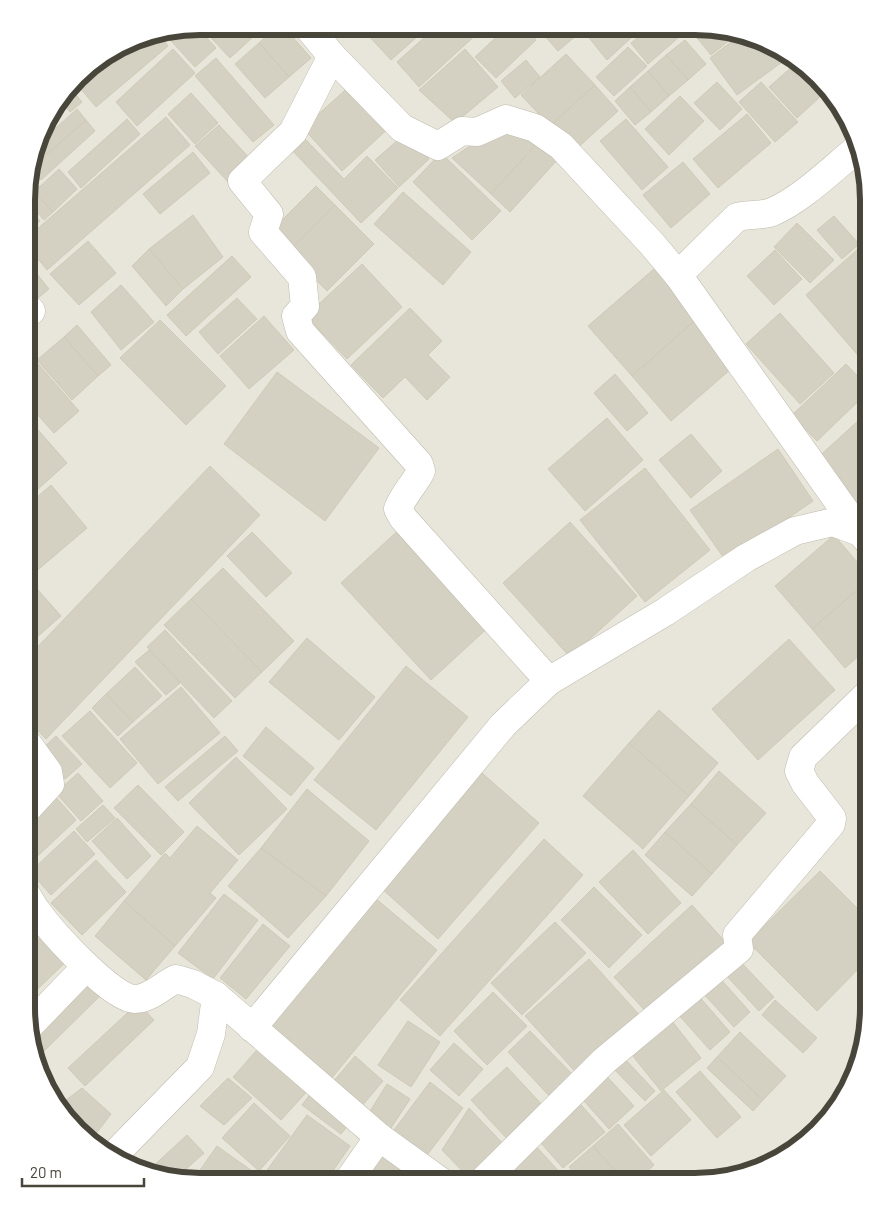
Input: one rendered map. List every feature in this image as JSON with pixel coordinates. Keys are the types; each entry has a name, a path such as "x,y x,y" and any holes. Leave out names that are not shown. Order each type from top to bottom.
{"street":[{"path":"315,35 332,56 402,128 438,146 462,131 477,132 506,119 535,128 561,146 652,244 678,275 860,531"},
{"path":"332,56 293,132 242,181 269,214 263,232 302,277 305,306 296,316 300,331 419,464 421,471 401,500 398,508 403,518 549,681"},
{"path":"678,275 737,217 770,212 792,201 853,153"},
{"path":"252,1028 503,725 549,681 665,612 746,558 796,531 833,522 860,535"},
{"path":"491,1173 604,1061 739,949 736,934 831,824 832,818 805,783 799,771 803,757 860,701"},
{"path":"35,753 48,772 50,784 35,800"},
{"path":"35,908 86,967 120,995 133,1000 145,998 176,979 193,984 216,996 379,1137 429,1173"},
{"path":"36,1019 86,967"},
{"path":"118,1151 200,1067 211,1034 216,996"},
{"path":"354,1173 379,1137"}],"shaded area":[{"path":"178,36 717,36 758,48 787,63 819,91 843,127 857,168 860,189 860,1019 851,1061 843,1081 832,1100 804,1132 768,1156 727,1170 706,1173 178,1172 137,1160 117,1151 100,1139 76,1117 52,1081 41,1051 36,1030 35,1008 36,178 41,157 52,127 63,108 83,83 117,57 157,41"}],"building":[{"path":"204,35 216,48 195,67 168,38"},
{"path":"209,35 219,35 213,40"},
{"path":"219,35 255,35 230,58 213,40"},
{"path":"267,35 291,35 311,58 289,77 259,43"},
{"path":"368,35 419,35 391,60"},
{"path":"427,35 476,35 419,87 397,62"},
{"path":"498,35 531,35 536,40 496,78 475,57"},
{"path":"544,35 577,35 558,51"},
{"path":"587,35 630,35 632,37 607,60"},
{"path":"641,35 681,35 648,64 631,43"},
{"path":"695,35 717,36 731,39 711,55"},
{"path":"163,39 168,46 96,107 79,87 83,83 117,57"},
{"path":"685,40 706,64 688,80 666,55"},
{"path":"734,40 758,48 784,61 737,95 710,58"},
{"path":"259,43 289,77 265,98 235,64"},
{"path":"628,47 647,66 614,96 596,77"},
{"path":"173,49 195,73 137,126 116,102"},
{"path":"465,49 498,87 455,123 419,90"},
{"path":"566,54 595,85 550,126 521,95"},
{"path":"666,55 688,80 669,96 648,71"},
{"path":"216,58 274,125 253,142 195,76"},
{"path":"526,60 540,77 515,98 501,81"},
{"path":"792,67 804,76 822,95 797,118 769,87"},
{"path":"648,71 669,96 651,112 630,87"},
{"path":"717,82 742,109 720,130 694,103"},
{"path":"761,82 798,122 775,142 739,102"},
{"path":"352,84 391,126 342,171 303,128"},
{"path":"595,85 618,111 573,152 550,126"},
{"path":"630,87 651,112 635,125 615,101"},
{"path":"75,93 82,102 70,112 65,106"},
{"path":"191,93 218,123 195,144 168,114"},
{"path":"680,96 704,121 669,155 645,129"},
{"path":"77,109 86,120 40,160 49,134"},
{"path":"747,114 771,143 718,188 693,159"},
{"path":"166,117 190,145 47,270 35,255 35,231"},
{"path":"127,119 140,134 81,188 68,172"},
{"path":"626,119 668,167 642,190 600,141"},
{"path":"86,120 95,131 41,180 37,175 40,160"},
{"path":"219,125 252,161 229,183 195,146"},
{"path":"501,125 540,140 491,194 452,158"},
{"path":"406,133 429,159 399,187 375,160"},
{"path":"301,135 344,179 367,156 398,188 361,223 289,147"},
{"path":"540,140 559,158 510,212 491,194"},
{"path":"193,152 210,173 160,214 143,194"},
{"path":"441,153 501,211 472,240 413,182"},
{"path":"683,162 710,194 671,228 643,195"},
{"path":"59,169 77,189 53,212 35,193 35,191"},
{"path":"316,186 335,205 288,252 269,233"},
{"path":"403,192 471,252 443,285 374,224"},
{"path":"35,193 53,212 44,220 35,210"},
{"path":"335,205 374,244 327,291 288,252"},
{"path":"35,215 40,221 35,226"},
{"path":"193,215 223,257 183,289 149,249"},
{"path":"834,216 859,244 842,259 817,230"},
{"path":"797,223 834,260 810,283 774,247"},
{"path":"88,241 116,273 79,305 50,274"},
{"path":"149,249 183,289 166,306 132,266"},
{"path":"775,250 802,279 774,305 747,276"},
{"path":"857,250 860,253 860,358 806,295"},
{"path":"232,256 251,277 186,336 167,315"},
{"path":"362,264 402,307 347,359 306,316"},
{"path":"655,268 698,318 632,376 588,326"},
{"path":"35,272 49,289 35,300"},
{"path":"121,285 154,322 121,350 91,312"},
{"path":"237,298 257,319 218,354 199,332"},
{"path":"410,308 442,341 428,355 450,377 427,400 405,377 383,398 351,365"},
{"path":"780,313 834,373 800,404 746,344"},
{"path":"264,316 294,350 249,389 220,356"},
{"path":"698,318 738,363 671,421 632,376"},
{"path":"160,320 226,386 186,425 120,358"},
{"path":"77,325 111,365 98,376 64,337"},
{"path":"64,337 98,376 72,400 37,360"},
{"path":"35,360 79,411 54,433 35,412"},
{"path":"846,364 860,379 860,400 817,441 792,415"},
{"path":"277,372 379,448 325,521 224,444"},
{"path":"615,374 648,413 627,431 594,393"},
{"path":"607,418 643,460 585,511 548,469"},
{"path":"860,419 860,511 814,461"},
{"path":"35,426 67,463 35,492"},
{"path":"691,434 722,471 691,498 659,460"},
{"path":"778,449 813,501 726,561 690,510"},
{"path":"210,466 260,515 46,739 35,728 35,650"},
{"path":"645,468 710,550 645,602 580,520"},
{"path":"51,485 87,528 35,572 35,499"},
{"path":"570,522 637,596 570,657 503,583"},
{"path":"402,527 492,624 431,680 341,583"},
{"path":"252,532 292,573 266,597 227,556"},
{"path":"834,535 860,565 860,588 812,629 775,586"},
{"path":"223,568 294,641 262,672 191,599"},
{"path":"35,587 61,616 35,639"},
{"path":"860,588 860,655 845,668 812,629"},
{"path":"191,599 262,672 235,698 164,625"},
{"path":"165,630 232,701 214,718 147,647"},
{"path":"307,638 375,697 339,740 269,682"},
{"path":"789,639 835,690 758,760 712,709"},
{"path":"149,650 180,683 166,695 135,662"},
{"path":"406,666 468,717 376,830 314,780"},
{"path":"135,667 162,696 133,722 106,694"},
{"path":"181,687 220,733 158,784 120,739"},
{"path":"106,694 133,722 118,736 92,708"},
{"path":"659,710 718,763 689,796 629,743"},
{"path":"90,711 137,763 110,788 62,736"},
{"path":"266,727 314,768 291,796 243,756"},
{"path":"56,736 82,764 65,779 39,752"},
{"path":"225,736 238,751 178,801 165,787"},
{"path":"629,743 689,796 643,849 583,796"},
{"path":"236,757 287,809 239,855 189,803"},
{"path":"35,767 45,778 35,787"},
{"path":"719,771 766,813 737,845 691,804"},
{"path":"78,773 103,801 81,821 56,793"},
{"path":"482,773 539,823 438,939 381,888"},
{"path":"138,785 184,832 161,855 114,808"},
{"path":"307,789 369,841 326,896 261,848"},
{"path":"54,795 76,820 35,858 35,812"},
{"path":"691,804 737,845 712,874 665,832"},
{"path":"103,805 115,818 87,842 76,829"},
{"path":"117,818 151,856 127,879 92,841"},
{"path":"197,826 238,860 210,893 216,898 175,946 124,901 165,853 170,858"},
{"path":"74,831 95,854 51,895 35,877 35,867"},
{"path":"665,832 712,874 692,896 645,855"},
{"path":"544,839 583,875 440,1036 400,1000"},
{"path":"261,848 326,896 288,938 228,886"},
{"path":"633,850 681,903 648,934 599,882"},
{"path":"96,860 126,892 82,935 51,903"},
{"path":"820,871 860,911 860,967 817,1011 748,942"},
{"path":"594,887 642,935 609,968 561,920"},
{"path":"369,893 437,950 331,1079 262,1022"},
{"path":"224,894 258,920 213,979 178,953"},
{"path":"124,901 175,946 146,980 95,936"},
{"path":"692,905 728,945 651,1017 614,977"},
{"path":"35,918 46,930 35,940"},
{"path":"555,922 586,953 522,1015 491,983"},
{"path":"263,924 290,946 246,999 220,978"},
{"path":"44,934 69,959 35,991 35,942"},
{"path":"737,958 774,997 759,1011 723,972"},
{"path":"589,959 643,1019 580,1077 525,1016"},
{"path":"89,972 106,990 42,1053 36,1023"},
{"path":"717,975 750,1012 734,1027 700,990"},
{"path":"493,992 527,1026 487,1065 454,1031"},
{"path":"697,994 730,1032 710,1050 676,1012"},
{"path":"775,1000 817,1038 803,1053 762,1015"},
{"path":"138,1003 154,1020 85,1086 68,1068"},
{"path":"668,1016 701,1058 661,1091 628,1050"},
{"path":"408,1021 440,1042 411,1087 378,1065"},
{"path":"530,1031 578,1080 555,1102 508,1052"},
{"path":"740,1032 786,1076 763,1100 717,1057"},
{"path":"263,1043 311,1087 281,1120 233,1077"},
{"path":"454,1043 483,1069 459,1096 430,1070"},
{"path":"621,1055 655,1091 645,1101 610,1065"},
{"path":"355,1056 383,1081 361,1107 332,1083"},
{"path":"717,1057 763,1100 753,1111 707,1068"},
{"path":"507,1067 546,1109 510,1142 471,1100"},
{"path":"602,1071 634,1106 609,1129 577,1093"},
{"path":"700,1071 741,1117 717,1138 676,1092"},
{"path":"228,1078 252,1098 224,1125 200,1106"},
{"path":"430,1082 463,1108 424,1159 391,1134"},
{"path":"387,1084 410,1099 389,1131 367,1116"},
{"path":"82,1088 111,1114 95,1135 76,1117 64,1102"},
{"path":"314,1089 353,1119 341,1134 302,1105"},
{"path":"664,1090 691,1120 651,1156 624,1125"},
{"path":"575,1098 605,1132 563,1168 533,1134"},
{"path":"254,1103 290,1136 259,1171 222,1138"},
{"path":"469,1108 508,1149 481,1173 464,1173 442,1150"},
{"path":"307,1115 350,1146 331,1173 265,1173"},
{"path":"618,1124 654,1165 645,1173 617,1173 593,1146"},
{"path":"187,1135 204,1153 183,1172 154,1166"},
{"path":"533,1143 560,1173 516,1173 509,1165"},
{"path":"217,1146 255,1173 200,1173 198,1173"},
{"path":"593,1146 617,1173 574,1173 569,1167"},
{"path":"380,1147 405,1166 400,1173 360,1173"},
{"path":"509,1165 516,1173 500,1173"}]}
